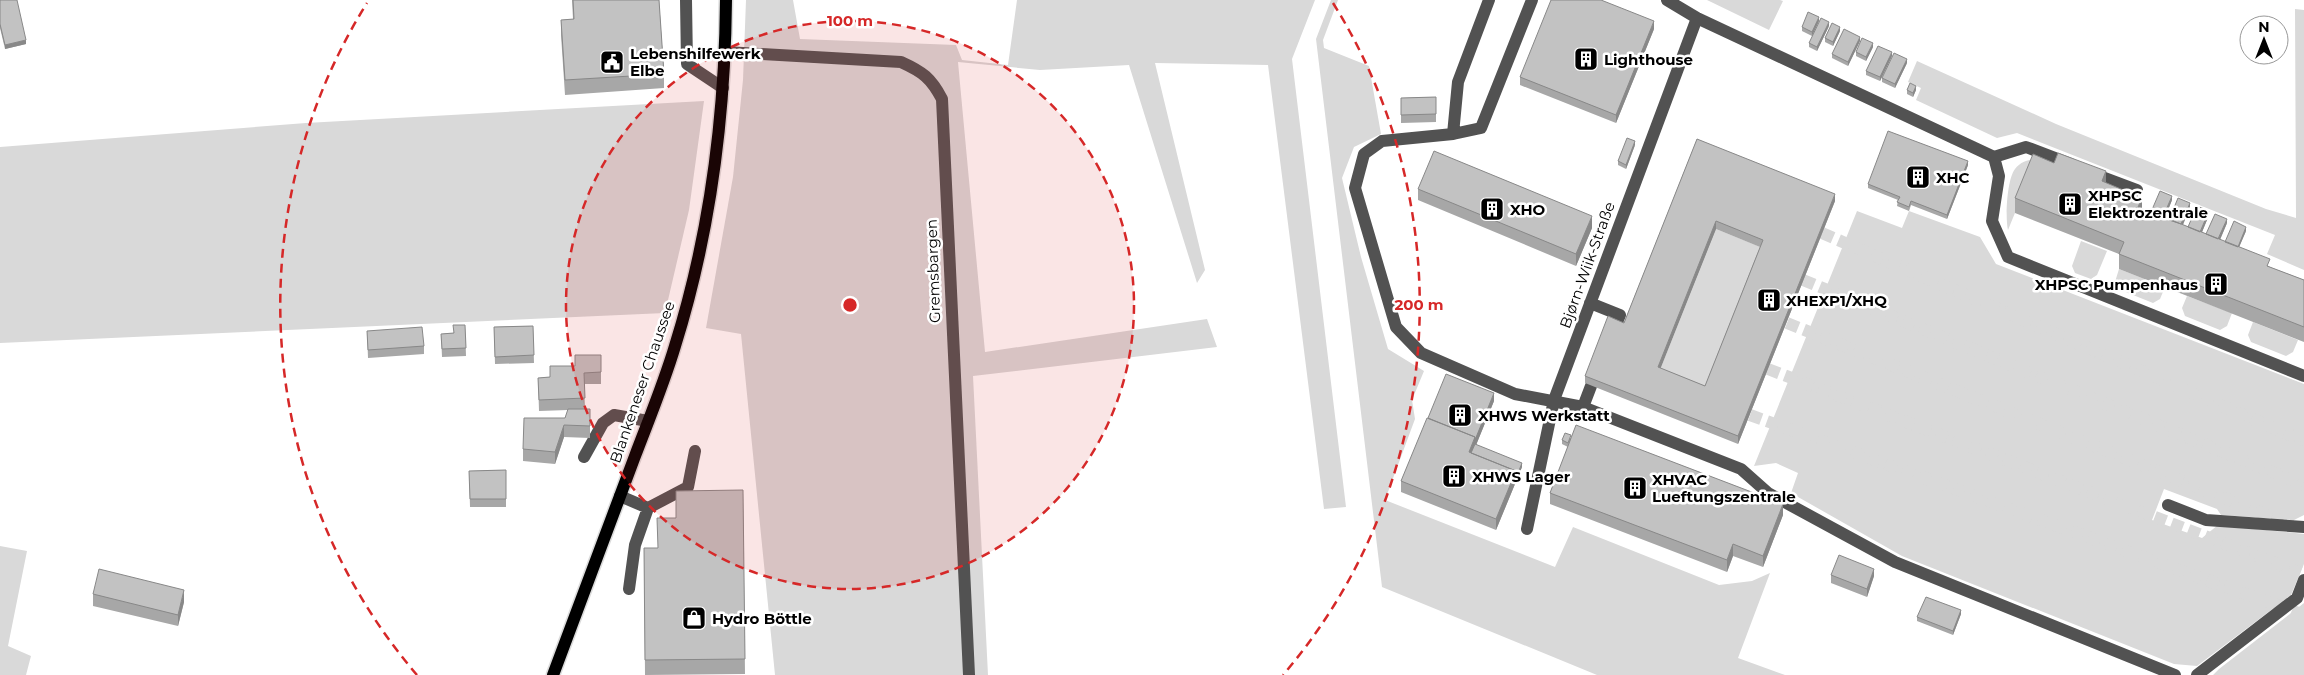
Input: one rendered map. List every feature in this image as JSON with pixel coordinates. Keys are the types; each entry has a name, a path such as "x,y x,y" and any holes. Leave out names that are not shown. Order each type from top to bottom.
{"main road":[{"name":"Blankeneser Chaussee","path":"553,675 675,346 692,283 707,212 717,150 726,52 726,0"}],"street":[{"path":"686,0 687,64 723,88"},
{"path":"1453,134 1458,82 1489,0"},
{"path":"1532,0 1481,128 1453,134 1382,141 1364,154 1355,188 1396,327 1421,353 1515,394 1583,407 1741,469 1768,493 1895,562 2175,675"},
{"path":"1667,0 1697,18 1994,157 2026,147 2137,190"},
{"name":"Bjørn-Wiik-Straße","path":"1527,529 1554,400 1697,18"},
{"name":"Gremsbargen","path":"726,52 901,62 921,71 934,85 942,99 953,367 969,675"},
{"path":"1994,157 1999,176 1992,221 2008,256 2304,376"},
{"path":"1590,303 1620,315 1615,327"},
{"path":"1583,407 1591,386"},
{"path":"584,458 603,423 614,415 648,421"},
{"path":"629,589 634,546 648,508 688,487 695,451"},
{"path":"620,496 648,508"},
{"path":"2168,505 2206,520 2304,527"},
{"path":"2197,675 2297,598 2304,580"}],"shaded area":[{"path":"746,0 793,0 800,39 956,45 962,60 1008,65 1017,0 1315,0 1292,59 1346,507 1324,509 1268,65 1155,63 1205,270 1197,283 1129,65 1040,70 958,62 985,352 1207,319 1217,347 973,376 988,675 775,675 741,334 706,328 733,177 743,80"},
{"path":"1331,0 1338,0 1323,40 1324,48 1369,66 1381,134 1354,147 1342,178 1361,257 1388,349 1424,371 1412,400 1415,419 1385,500 1555,567 1573,527 1719,585 1752,581 1770,573 1738,658 1785,675 1597,675 1382,587 1316,39"},
{"path":"1707,0 1780,0 1783,1 1769,30"},
{"path":"2295,9 2304,10 2304,270 2267,254 2275,235 2017,133 1997,138 1916,100 1921,88 1908,82 1917,61 2056,124 2266,209 2296,218"},
{"path":"704,101 689,210 665,313 0,343 0,147 306,123"},
{"path":"2035,159 2033,169 2008,230 2007,199 2012,174 2021,163"},
{"path":"1857,211 1902,228 1909,211 1980,237 1996,264 2304,384 2304,515 2294,520 2221,515 2217,509 2164,489 2152,520 2202,538 2218,525 2304,534 2304,564 2291,595 2197,666 2174,664 1902,556 1791,493 1798,473 1776,463 1754,466"},
{"path":"1716,229 1763,248 1705,394 1658,375"},
{"path":"2081,241 2107,251 2097,275 2091,279 2075,273 2072,266"},
{"path":"2119,269 2165,287 2160,299 2153,303 2118,289 2115,282"},
{"path":"2187,296 2232,313 2227,326 2220,330 2185,316 2182,308"},
{"path":"2253,322 2298,340 2293,352 2286,356 2251,342 2248,335"},
{"path":"0,546 27,551 8,646 31,656 26,675 0,675"},
{"path":"2304,603 2304,675 2213,675 2219,669"}],"building":[{"path":"0,0 17,0 26,40 5,45 0,24"},
{"name":"Lebenshilfewerk Elbe","path":"573,0 659,0 664,74 565,80 561,20 574,19"},
{"name":"Lighthouse","path":"1551,0 1601,0 1654,21 1616,115 1520,77"},
{"path":"1808,12 1819,17 1812,32 1802,27"},
{"path":"1821,18 1829,22 1817,47 1809,43"},
{"path":"1832,23 1840,27 1833,42 1825,38"},
{"path":"1844,29 1860,37 1848,62 1832,54"},
{"path":"1862,38 1873,43 1866,57 1856,52"},
{"path":"1878,46 1892,52 1880,77 1866,71"},
{"path":"1894,53 1907,59 1895,84 1882,78"},
{"path":"1910,83 1916,86 1913,93 1907,90"},
{"path":"1436,97 1436,114 1401,115 1401,98"},
{"name":"XHC","path":"1888,131 1968,161 1947,215 1911,201 1909,207 1897,202 1900,197 1868,184"},
{"path":"1627,138 1635,141 1626,165 1618,161"},
{"name":"XHEXP1/XHQ","path":"1697,139 1835,194 1738,436 1585,376 1608,316 1624,323","holes":["1716,221 1763,240 1705,386 1658,367"]},
{"name":"XHO","path":"1434,151 1592,216 1576,254 1418,189"},
{"path":"2058,153 2106,171 2102,181 2142,198 2138,207 2270,259 2267,266 2304,280 2304,327 2119,254 2124,242 2015,198 2033,154 2054,163"},
{"path":"2160,191 2172,196 2163,217 2151,212"},
{"path":"2178,198 2190,203 2181,224 2169,220"},
{"path":"2197,206 2209,211 2200,232 2188,227"},
{"path":"2215,214 2227,219 2218,239 2206,234"},
{"path":"2234,221 2246,227 2238,247 2225,242"},
{"path":"453,325 465,325 466,348 442,349 441,334 454,333"},
{"path":"533,326 534,355 495,357 494,327"},
{"path":"422,327 424,346 368,350 367,331"},
{"path":"575,355 601,355 601,372 584,373 585,398 539,400 538,378 550,377 550,366 575,366"},
{"name":"XHWS Werkstatt","path":"1446,374 1494,393 1475,440 1475,437 1428,418"},
{"path":"568,409 590,409 590,426 564,425 555,452 523,449 524,418 565,418"},
{"name":"XHWS Lager","path":"1427,418 1475,437 1469,452 1516,471 1496,519 1401,481"},
{"name":"XHVAC Lueftungszentrale","path":"1576,425 1783,504 1763,556 1733,544 1727,560 1550,493"},
{"path":"1565,433 1571,435 1568,443 1562,440"},
{"path":"1475,444 1522,463 1516,478 1516,471 1471,453"},
{"path":"506,470 506,499 470,499 469,471"},
{"name":"Hydro Böttle","path":"743,490 745,659 645,660 644,548 658,548 657,518 676,518 676,491"},
{"path":"1839,555 1874,569 1867,589 1831,575"},
{"path":"99,569 184,590 178,615 93,594"},
{"path":"1926,597 1961,610 1953,631 1917,617"}],"tunnel":[{"path":"1822,233 2304,441"},
{"path":"1803,280 2304,485"},
{"path":"1787,323 2292,525"},
{"path":"1768,369 2304,574"},
{"path":"1750,415 2304,615"}],"place":[{"name":"Lighthouse","path":"1586,59"},
{"name":"Lebenshilfewerk Elbe","path":"612,62"},
{"name":"XHC","path":"1918,177"},
{"name":"XHPSC Elektrozentrale","path":"2070,204"},
{"name":"XHO","path":"1492,209"},
{"name":"XHPSC Pumpenhaus","path":"2216,284"},
{"name":"XHEXP1/XHQ","path":"1769,300"},
{"name":"XHWS Werkstatt","path":"1460,415"},
{"name":"XHWS Lager","path":"1454,476"},
{"name":"XHVAC Lueftungszentrale","path":"1635,488"},
{"name":"Hydro Böttle","path":"694,618"}]}
